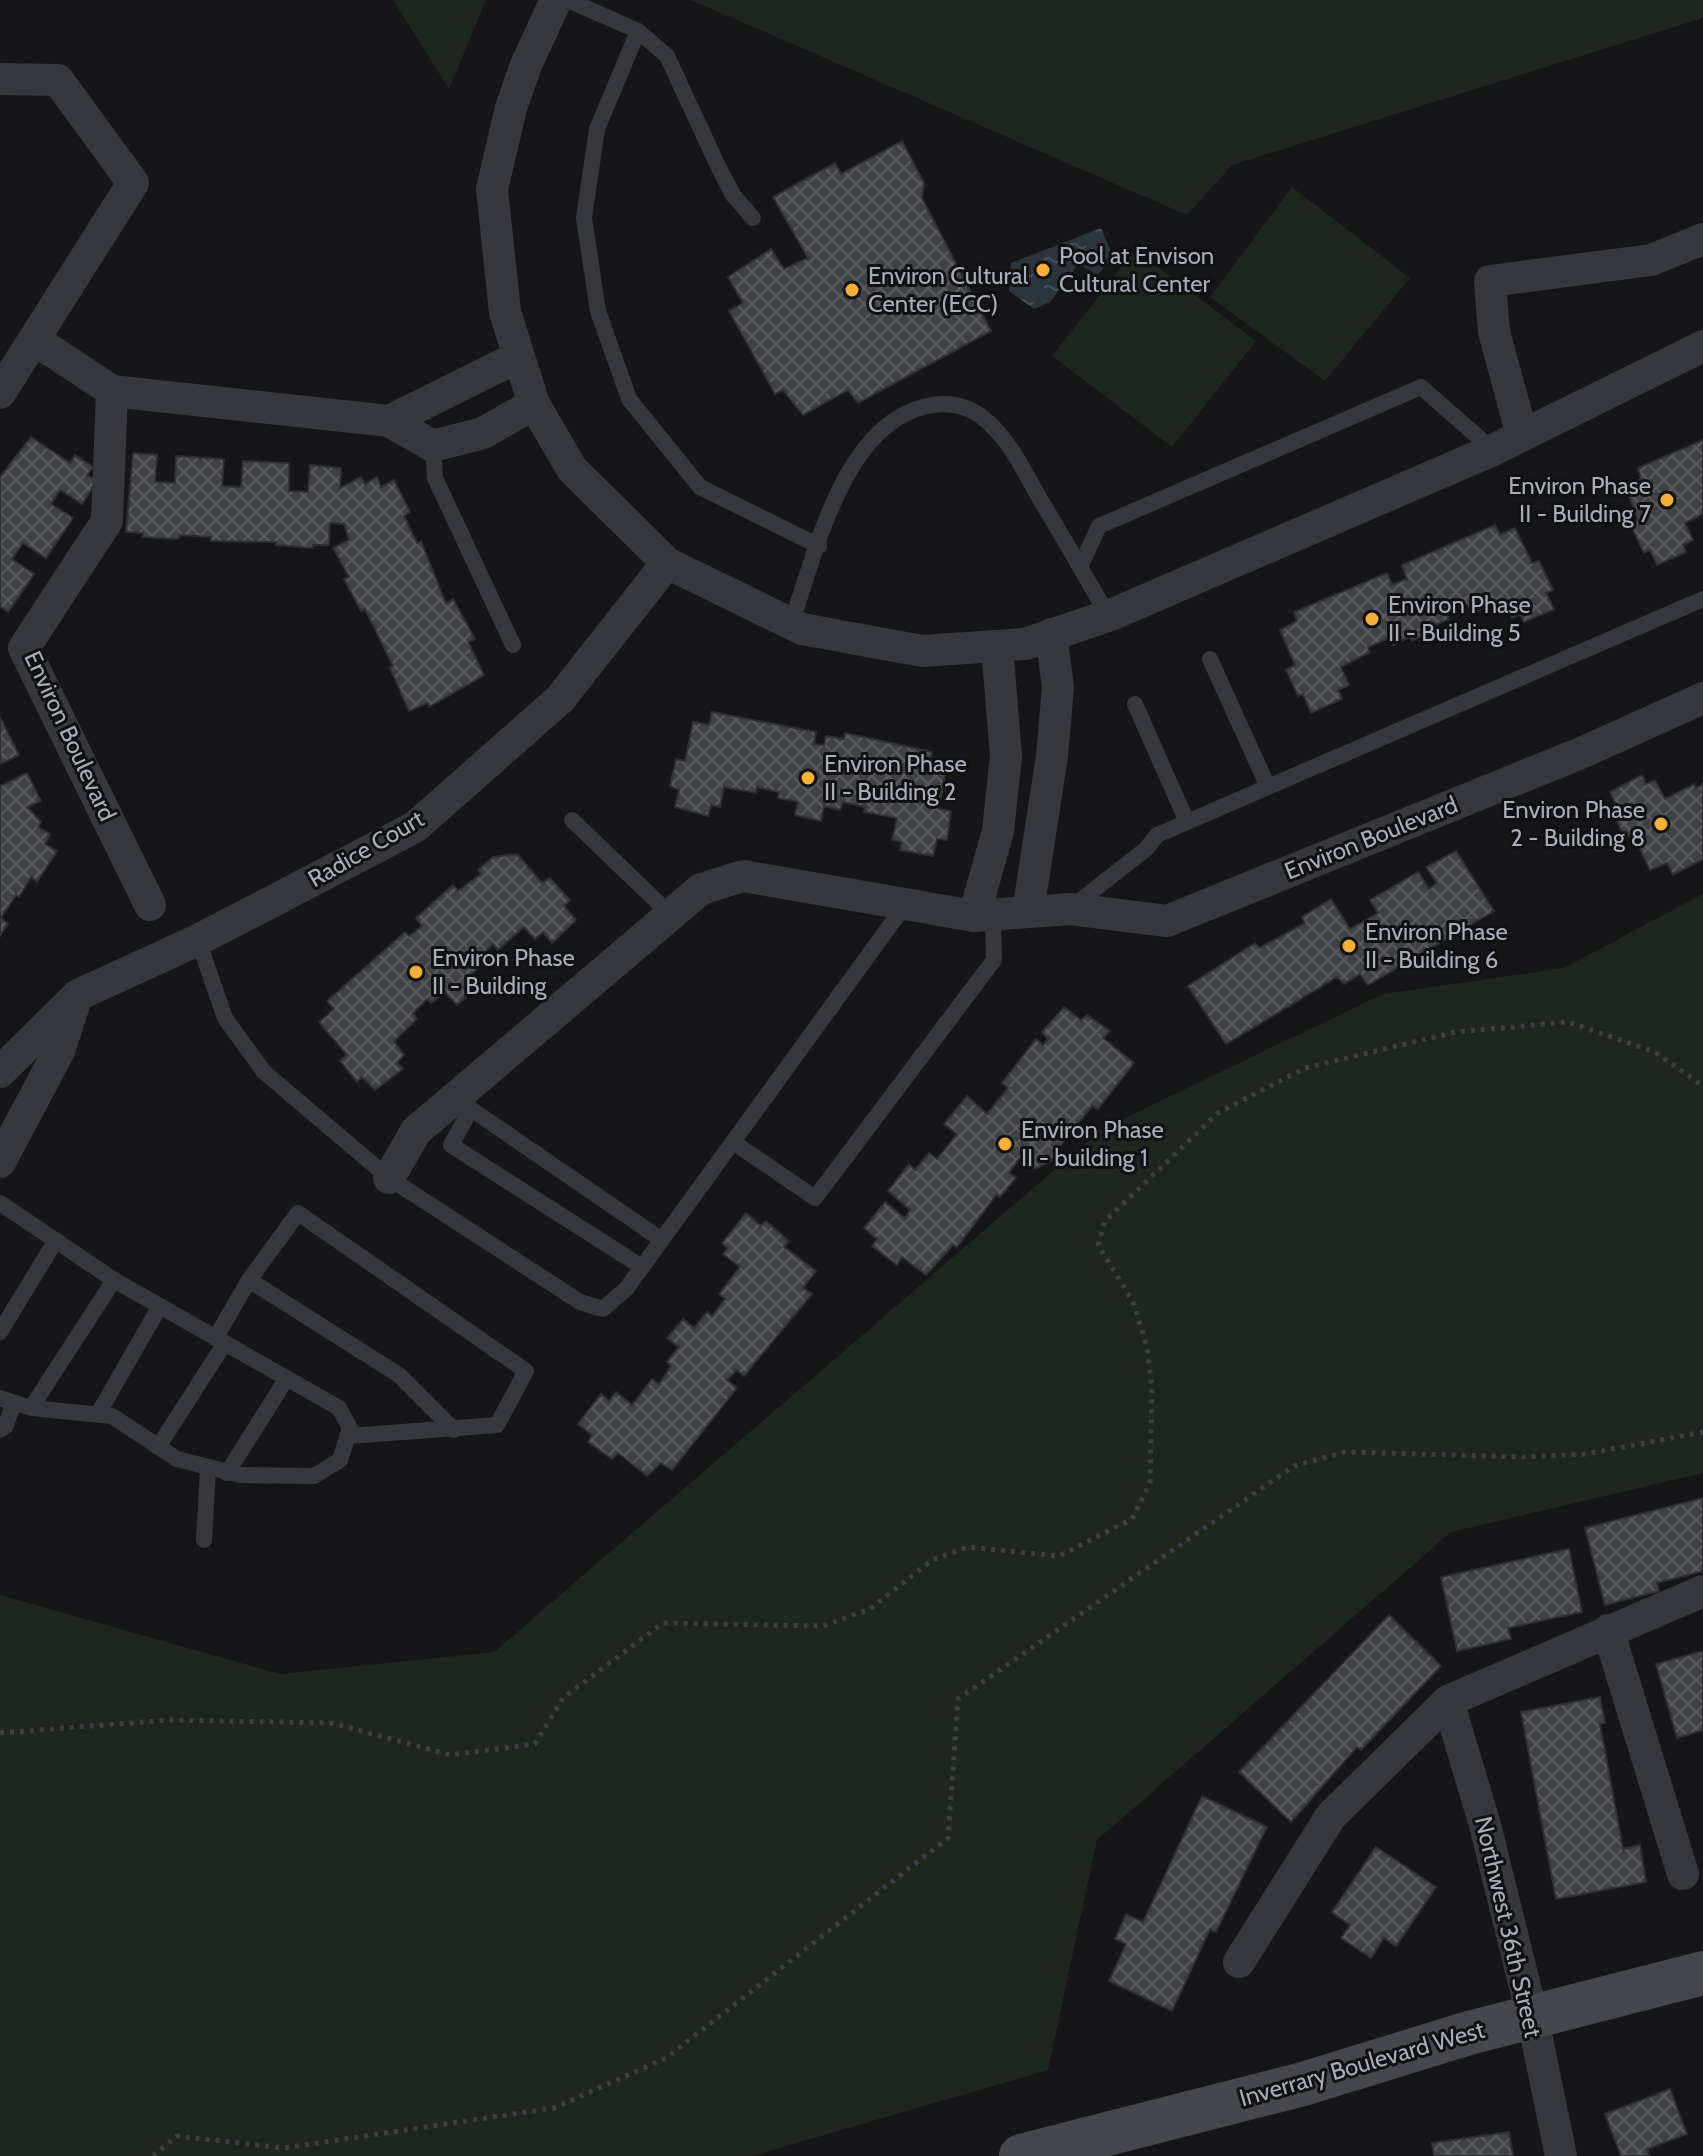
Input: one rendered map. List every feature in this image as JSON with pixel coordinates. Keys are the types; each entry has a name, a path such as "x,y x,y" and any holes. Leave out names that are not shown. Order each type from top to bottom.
{"street":[{"path":"556,0 521,79 492,189 505,312 534,404 572,469 667,563 802,629 922,651 1025,644 1108,615 1493,450 1703,346"},
{"path":"0,79 58,80 133,183 0,393"},
{"path":"1522,435 1494,332 1490,281 1651,260 1703,239"},
{"path":"35,340 112,391 389,421 433,446 483,433 534,404"},
{"path":"389,421 518,357"},
{"name":"Environ Boulevard","path":"112,391 107,521 24,648 150,905"},
{"name":"Radice Court","path":"0,1072 78,995 198,940 415,827 560,699 667,563"},
{"path":"1028,912 1056,714 1058,687 1051,634"},
{"path":"984,916 1006,756 997,646"},
{"name":"Environ Boulevard","path":"389,1178 416,1131 701,889 743,876 984,916 1070,909 1167,921 1581,753 1703,698"},
{"path":"0,1162 59,1051 78,995"},
{"path":"1239,1962 1331,1816 1448,1701 1703,1591"},
{"path":"1608,1630 1683,1874"},
{"name":"Northwest 36th Street","path":"1448,1701 1485,1825 1532,2015 1561,2156"},
{"name":"Inverrary Boulevard West","path":"1021,2156 1071,2150 1532,2015 1703,1973"}],"lane":[{"path":"568,0 638,31 667,56 733,195 753,218"},
{"path":"638,31 597,129 584,218 598,311 608,340 629,399 700,487 819,546"},
{"path":"1080,567 1099,526 1421,387 1493,450"},
{"path":"791,624 836,495 883,426 910,410 944,402 968,408 989,422 1013,454 1108,615"},
{"path":"433,446 435,478 513,645"},
{"path":"1070,909 1146,849 1157,835 1703,599"},
{"path":"1210,659 1268,787"},
{"path":"1135,704 1187,822"},
{"path":"572,820 671,915"},
{"path":"198,940 225,1018 264,1072 389,1178 580,1302 603,1309 626,1289 905,905"},
{"path":"733,1142 815,1198 994,960 984,916"},
{"path":"642,1267 451,1145 471,1109 662,1240"},
{"path":"0,1203 114,1280 339,1408 348,1422 349,1436 340,1460 314,1476 227,1473 208,1469 177,1459 112,1416 31,1408 7,1400 5,1427 0,1430"},
{"path":"158,1447 220,1340 249,1280 298,1213 526,1371 497,1425 349,1436"},
{"path":"0,1332 56,1240"},
{"path":"31,1408 114,1280"},
{"path":"249,1280 399,1375 454,1430"},
{"path":"98,1414 160,1306"},
{"path":"227,1473 287,1378"},
{"path":"204,1540 208,1469"}],"path":[{"path":"0,1733 183,1720 332,1723 450,1755 535,1744 563,1698 663,1623 823,1626 870,1609 932,1560 968,1547 1059,1556 1132,1519 1150,1483 1152,1388 1147,1347 1133,1302 1098,1245 1105,1221 1218,1113 1305,1068 1456,1032 1568,1022 1655,1052 1703,1086"},
{"path":"153,2156 177,2136 284,2148 554,2108 666,2058 948,1838 958,1699 1294,1466 1345,1452 1523,1457 1586,1454 1703,1432"}],"shaded area":[{"path":"393,0 486,0 449,89"},
{"path":"691,0 1703,0 1703,18 1232,165 1187,215"},
{"path":"1292,187 1410,278 1325,381 1210,297"},
{"path":"1135,250 1256,341 1172,447 1052,356"},
{"path":"1703,894 1703,1473 1451,1532 1097,1840 1048,2070 752,2156 0,2156 0,1595 280,1674 494,1652 1102,1129 1383,994 1564,968"}],"water":[{"name":"Pool at Envison Cultural Center","path":"1101,228 1113,256 1097,276 1079,263 1050,302 1034,309 1009,291 1011,263"}],"building":[{"name":"Environ Cultural Center (ECC)","path":"902,141 924,183 922,198 991,331 858,403 848,390 803,415 783,390 775,394 729,311 743,303 728,277 771,249 784,269 808,258 773,197 835,163 841,174"},
{"path":"31,437 70,463 75,455 93,467 87,475 97,481 82,504 60,490 51,504 73,518 46,558 23,543 12,559 34,574 8,612 0,606 0,477"},
{"name":"Environ Phase II - Building 7","path":"1703,440 1703,514 1685,523 1693,540 1683,545 1686,552 1657,565 1650,550 1644,553 1630,524 1638,520 1625,486 1641,479 1638,468"},
{"path":"133,453 157,455 155,482 175,483 176,456 224,459 222,486 241,487 243,461 289,463 289,491 308,492 310,465 341,468 340,488 361,477 365,484 377,477 381,487 394,480 410,512 404,516 417,543 421,541 446,604 453,599 475,639 468,642 484,675 429,707 428,703 409,711 390,668 393,666 365,609 361,611 344,579 349,577 333,548 349,540 344,524 330,523 329,545 313,545 313,548 276,545 276,542 211,541 211,537 180,535 178,539 142,537 143,533 126,532"},
{"name":"Environ Phase II - Building 5","path":"1495,525 1500,535 1515,528 1532,563 1539,561 1553,590 1546,593 1554,609 1524,622 1520,614 1512,618 1502,600 1473,613 1467,604 1446,614 1449,619 1431,627 1433,631 1412,641 1410,637 1393,645 1389,638 1368,647 1370,652 1341,667 1349,685 1338,690 1342,699 1311,713 1303,694 1298,696 1286,670 1295,665 1280,630 1297,621 1294,612 1387,573 1392,585 1407,579 1402,565"},
{"name":"Environ Phase II - Building 2","path":"712,712 816,732 814,744 824,745 826,736 844,739 845,733 932,752 928,766 946,769 939,809 951,811 947,840 937,839 933,856 900,850 902,842 892,840 897,818 864,812 865,807 843,802 840,810 824,806 821,821 795,815 798,802 778,798 779,792 757,787 756,793 724,787 720,807 711,805 708,816 675,807 679,790 670,786 676,759 685,761 693,722 709,725"},
{"path":"0,717 19,755 0,764"},
{"path":"27,773 41,801 27,807 41,822 38,827 50,834 45,844 57,851 37,882 31,877 19,897 16,895 1,918 8,924 0,936 0,786"},
{"name":"Environ Phase 2 - Building 8","path":"1642,775 1646,784 1655,780 1665,799 1694,784 1696,788 1703,784 1703,859 1673,875 1667,863 1650,870 1633,835 1624,837 1613,812 1618,809 1610,792"},
{"name":"Environ Phase II - Building 6","path":"1456,851 1494,911 1368,985 1360,974 1344,984 1337,977 1226,1044 1188,986 1255,943 1259,948 1305,923 1302,917 1331,899 1350,929 1378,913 1370,900 1418,872 1429,889 1437,883 1426,867"},
{"name":"Environ Phase II - Building","path":"517,854 542,883 550,878 570,900 564,906 576,920 552,943 543,932 535,939 524,927 498,950 493,944 478,959 482,964 471,975 479,985 457,1005 445,992 431,1003 427,999 413,1013 417,1019 394,1041 404,1055 397,1063 403,1069 375,1090 362,1077 357,1082 340,1061 347,1055 319,1022 334,1009 327,1001 405,932 409,936 422,926 416,918 453,885 458,891 481,874 478,870 493,857"},
{"name":"Environ Phase II - building 1","path":"1064,1007 1081,1020 1087,1015 1110,1031 1103,1038 1134,1063 1098,1109 1092,1106 1054,1153 1058,1157 1035,1169 1019,1159 1009,1173 1016,1178 1000,1197 997,1194 957,1247 953,1245 926,1275 902,1257 897,1265 872,1246 877,1239 864,1228 885,1202 905,1218 910,1210 888,1191 909,1164 915,1170 929,1153 937,1159 957,1134 944,1124 967,1096 987,1114 1008,1088 1002,1083 1036,1039 1043,1045 1048,1039 1042,1032"},
{"path":"746,1213 761,1226 766,1221 789,1241 784,1247 816,1271 803,1288 812,1294 744,1376 737,1370 727,1380 737,1388 672,1470 661,1463 647,1476 618,1453 612,1459 588,1442 592,1435 578,1424 601,1394 609,1401 616,1392 632,1405 652,1379 659,1384 671,1366 667,1362 679,1347 667,1338 683,1319 694,1328 707,1312 712,1316 725,1299 719,1294 740,1267 723,1254 728,1248 722,1243"},
{"path":"1703,1498 1703,1571 1657,1583 1659,1591 1605,1605 1585,1528"},
{"path":"1569,1549 1582,1612 1508,1628 1511,1639 1457,1651 1441,1577"},
{"path":"1389,1615 1441,1666 1361,1750 1357,1747 1291,1822 1239,1772"},
{"path":"1703,1651 1703,1730 1677,1738 1656,1664"},
{"path":"1600,1697 1605,1723 1600,1724 1623,1849 1640,1845 1646,1882 1556,1899 1521,1712"},
{"path":"1202,1796 1267,1827 1216,1932 1210,1929 1172,2011 1109,1981 1126,1944 1115,1939 1126,1914 1143,1922"},
{"path":"1376,1847 1436,1887 1396,1946 1384,1938 1371,1958 1341,1938 1350,1925 1332,1912"},
{"path":"1670,2089 1687,2134 1647,2149 1650,2156 1621,2156 1605,2114"},
{"path":"1509,2132 1513,2156 1434,2156 1432,2143"}],"place":[{"name":"Pool at Envison Cultural Center","path":"1043,270"},
{"name":"Environ Cultural Center (ECC)","path":"852,290"},
{"name":"Environ Phase II - Building 7","path":"1667,500"},
{"name":"Environ Phase II - Building 5","path":"1372,619"},
{"name":"Environ Phase II - Building 2","path":"808,778"},
{"name":"Environ Phase 2 - Building 8","path":"1661,824"},
{"name":"Environ Phase II - Building 6","path":"1349,946"},
{"name":"Environ Phase II - Building","path":"416,972"},
{"name":"Environ Phase II - building 1","path":"1005,1144"}]}
